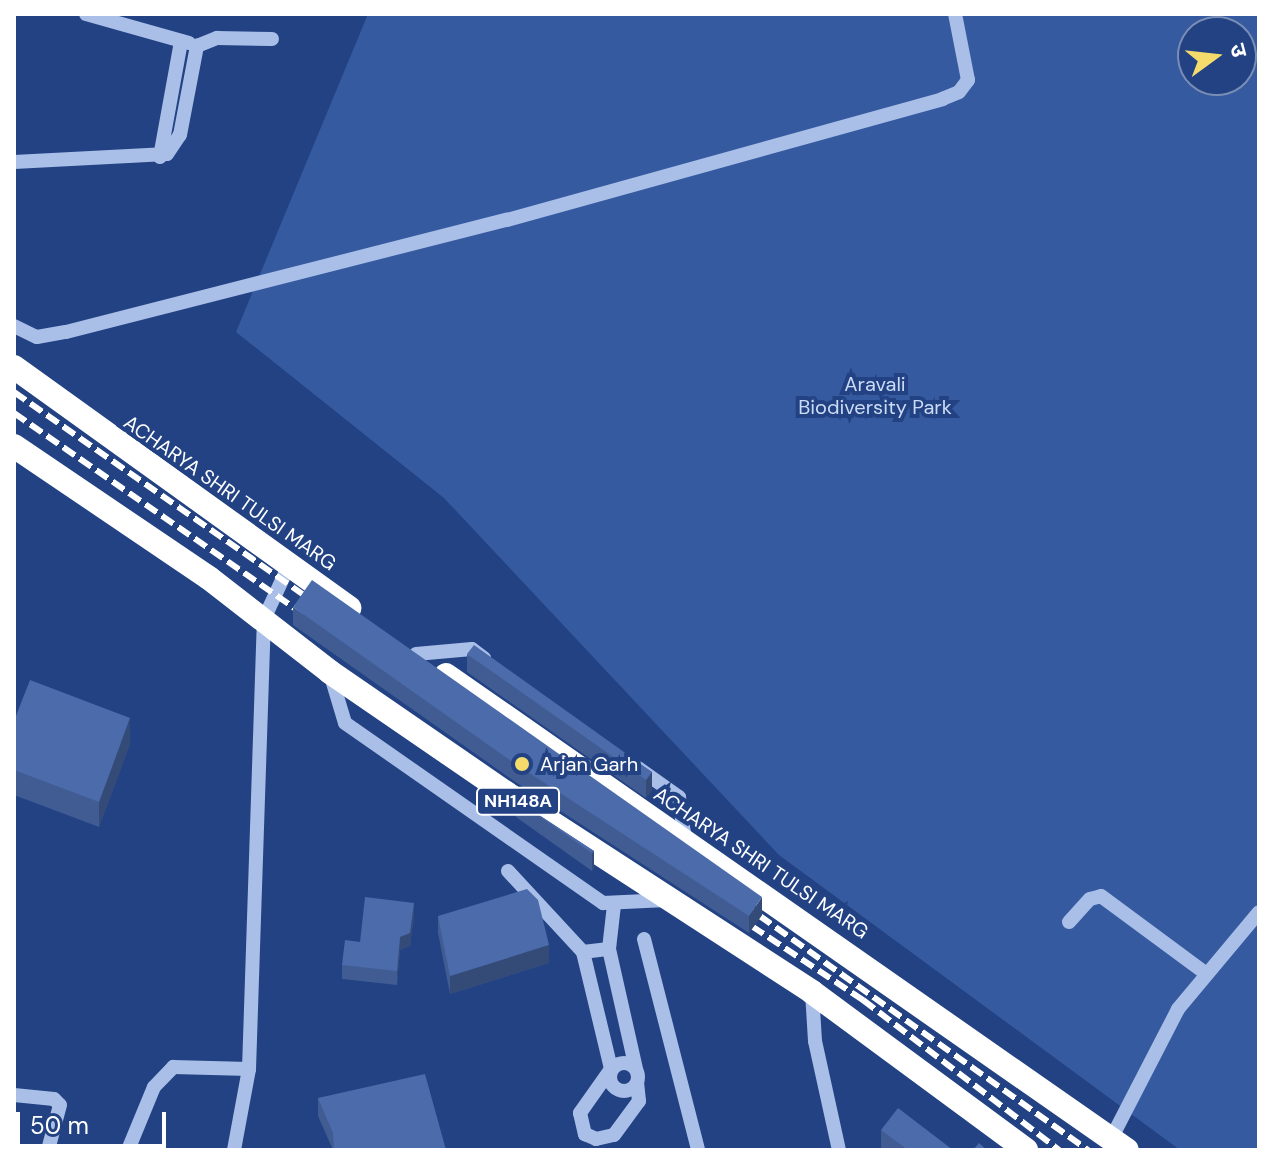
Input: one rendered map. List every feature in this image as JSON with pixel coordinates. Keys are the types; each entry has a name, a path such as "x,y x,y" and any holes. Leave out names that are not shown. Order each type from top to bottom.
{"highway":[{"name":"ACHARYA SHRI TULSI MARG","path":"14,367 370,621"},
{"name":"NH148A","path":"14,446 264,619 330,672 669,900 812,992 1026,1150"},
{"name":"ACHARYA SHRI TULSI MARG","path":"393,638 1119,1144"}],"street":[{"path":"86,14 197,46 217,38 272,39"},
{"path":"14,326 37,337 66,332 507,220 942,99 959,92 968,80 955,14"},
{"path":"160,157 181,41"},
{"path":"14,162 160,157 177,144 197,46"},
{"path":"234,1150 249,1069 264,619 290,563"},
{"path":"416,654 472,649 498,668"},
{"path":"330,672 345,723 603,903 614,905 669,900"},
{"path":"627,760 679,797 685,840"},
{"path":"508,871 583,952 611,1069 611,1083 617,1089 630,1089 636,1076"},
{"path":"1069,922 1090,899 1101,896 1205,973"},
{"path":"614,905 609,949 636,1076 639,1101 614,1135 596,1139 585,1134 580,1113 611,1069 623,1062 636,1076"},
{"path":"1119,1144 1172,1019 1205,973 1259,912"},
{"path":"644,939 698,1150"},
{"path":"583,952 609,949"},
{"path":"812,992 815,1041 839,1150"},
{"path":"128,1150 154,1087 173,1067 249,1069"},
{"path":"14,1095 54,1099 60,1105 48,1150"}],"green space":[{"name":"Aravali Biodiversity Park","path":"368,14 1259,14 1259,1150 1180,1150 779,855 444,498 236,332"}],"building":[{"path":"312,580 762,897 749,916 514,763 293,607"},
{"path":"474,645 652,772 646,780 467,654"},
{"path":"30,680 130,718 99,802 14,770 14,721"},
{"path":"516,800 594,851 592,853"},
{"path":"527,889 538,900 549,945 450,976 438,916"},
{"path":"365,897 414,903 410,933 400,937 397,971 342,965 345,940 360,942"},
{"path":"425,1074 446,1150 334,1150 333,1133 318,1098"},
{"path":"898,1108 953,1150 908,1150 881,1130"},
{"path":"979,1143 987,1150 973,1150"}],"railway":[{"path":"14,392 321,607"},
{"path":"14,413 312,620"},
{"path":"743,904 1088,1150"},
{"path":"735,915 863,1000 1059,1150"}],"place":[{"name":"Arjan Garh","path":"522,764"}]}
